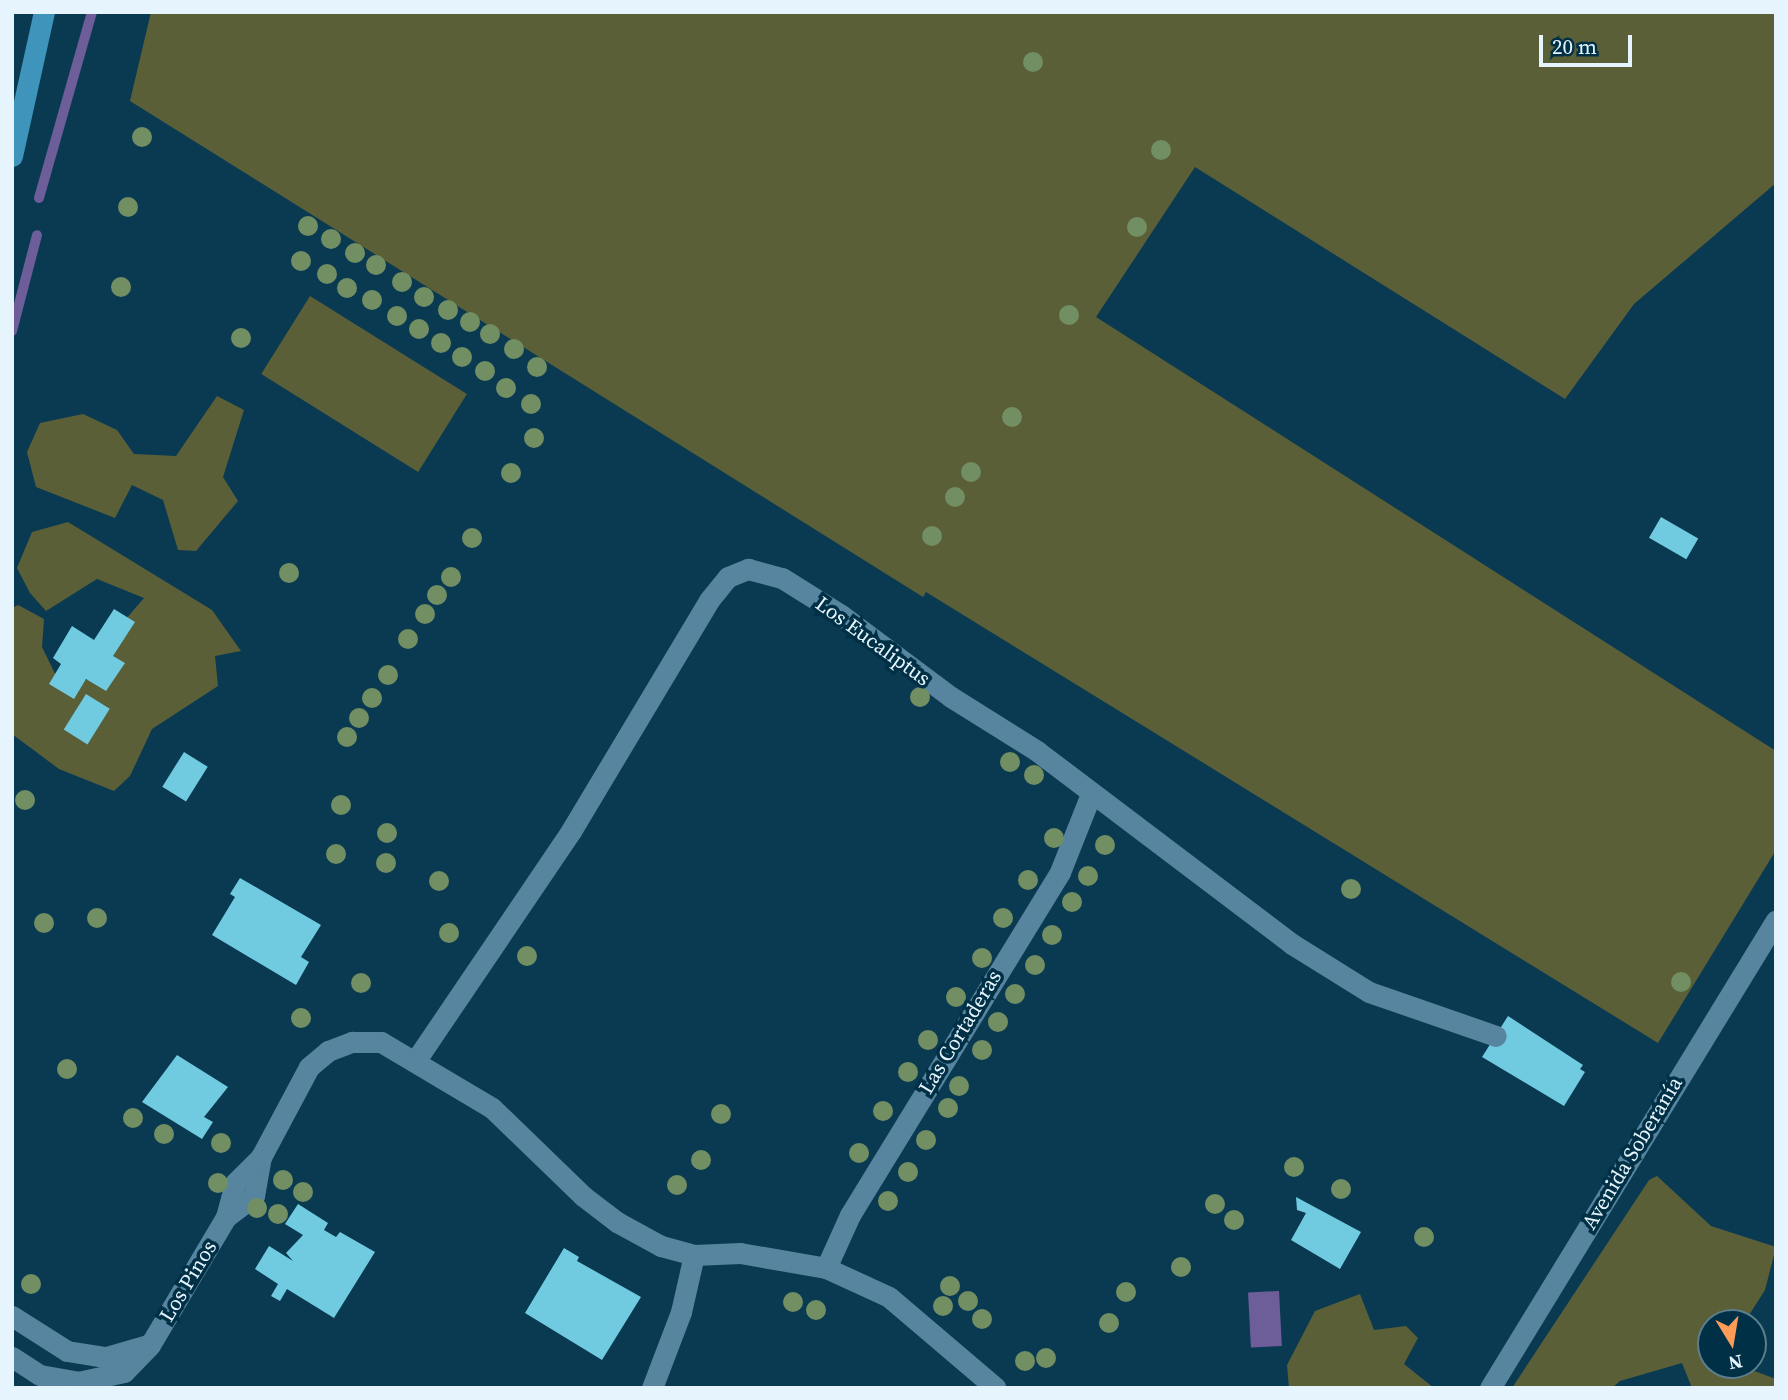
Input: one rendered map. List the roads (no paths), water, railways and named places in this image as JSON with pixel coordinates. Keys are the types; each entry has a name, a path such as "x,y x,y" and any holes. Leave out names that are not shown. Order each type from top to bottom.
{"main road":[{"path":"12,156 44,12"}],"street":[{"name":"Los Eucaliptus","path":"416,1060 571,831 710,599 728,578 748,569 782,578 841,615 951,697 1037,751 1090,794 1292,944 1369,992 1496,1036"},
{"name":"Las Cortaderas","path":"826,1268 850,1215 1060,872 1090,794"},
{"name":"Avenida Soberanía","path":"1490,1388 1776,920"},
{"name":"Los Pinos","path":"12,1357 40,1375 78,1382 124,1371 150,1345 226,1217 235,1183 261,1157 309,1067 328,1051 352,1042 381,1042 416,1060"},
{"path":"416,1060 492,1108 583,1196 617,1222 661,1246 694,1255 740,1253 826,1268 889,1297 996,1388"},
{"path":"652,1388 681,1312 694,1255"},
{"path":"12,1315 67,1351 106,1357 150,1345"}],"waterway":[{"path":"39,198 92,12"},
{"path":"12,331 37,235"}]}
